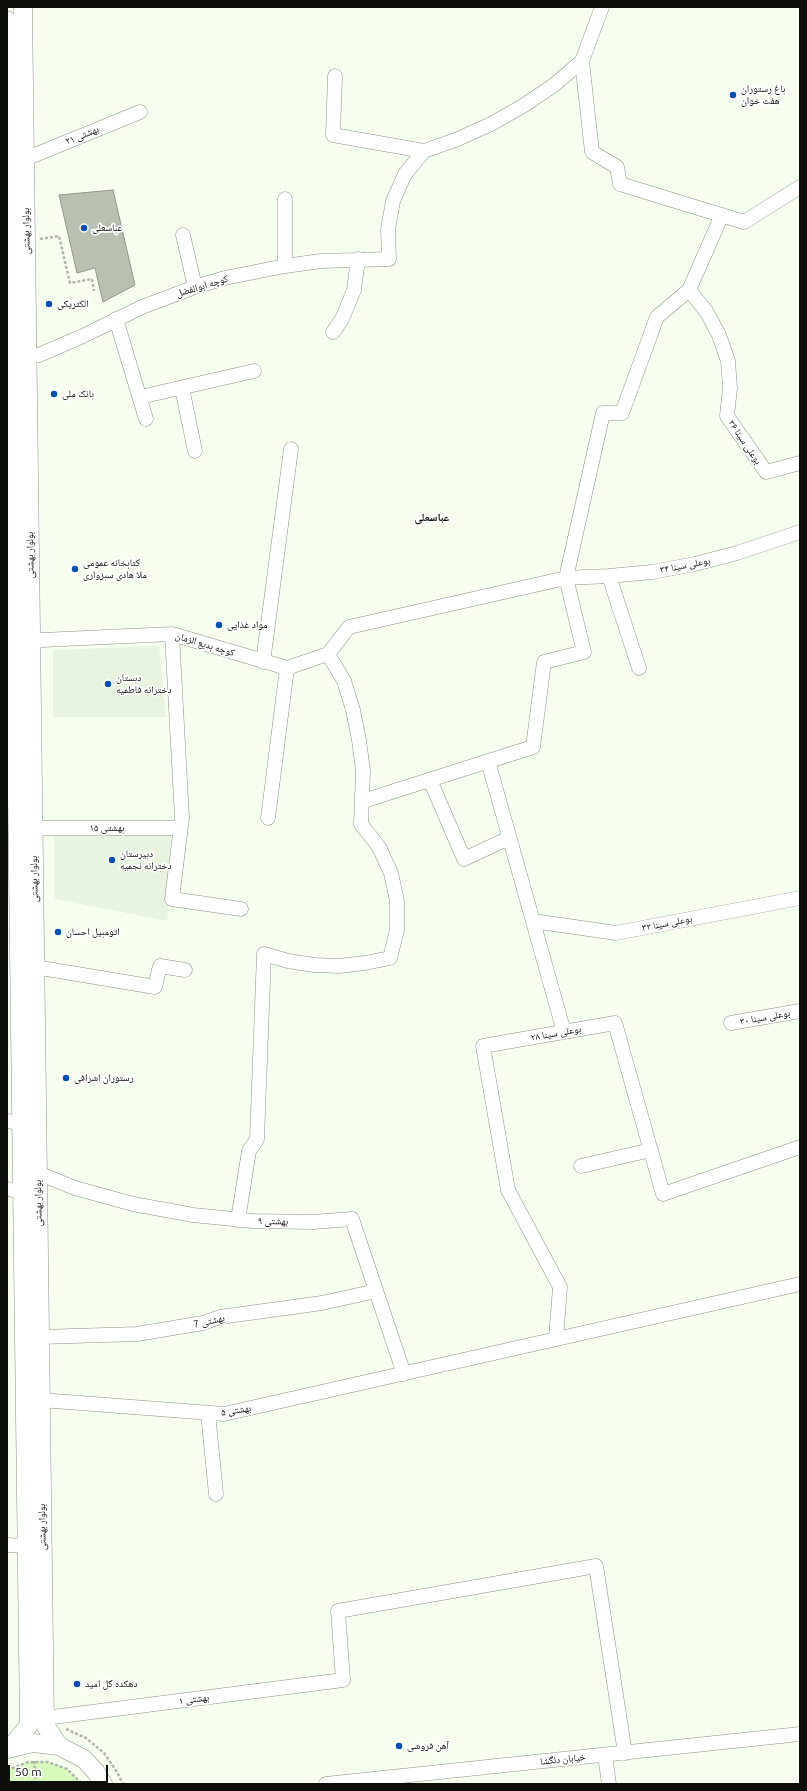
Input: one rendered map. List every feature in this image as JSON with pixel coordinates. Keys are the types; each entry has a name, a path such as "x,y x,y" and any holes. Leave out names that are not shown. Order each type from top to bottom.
{"main road":[{"name":"بولوار بهشتی","path":"9,1748 29,1725 27,1546 14,1190 18,646 27,355 23,7"},
{"name":"بولوار بهشتی","path":"7,20 10,541 33,828 45,1725 59,1746"},
{"path":"9,1748 33,1743 59,1746 84,1759 96,1772 103,1784"}],"street":[{"path":"602,7 582,61 592,152 617,167 620,184 744,222 800,187"},
{"path":"335,76 333,135 424,151 458,139 491,124 523,106 554,85 582,61"},
{"name":"بهشتی ۲۱","path":"25,159 140,112"},
{"name":"کوچه ابوالفضل","path":"27,355 39,355 83,336 148,304 195,287 240,275 285,266 358,259 389,259 388,229 393,201 406,174 424,151"},
{"path":"285,199 285,266"},
{"path":"363,801 533,747 544,662 584,652 566,578 603,413 622,413 657,317 689,290 722,215"},
{"path":"183,236 195,287"},
{"path":"333,332 349,305 357,275 358,259"},
{"name":"بوعلی سینا ۳۶","path":"689,290 706,311 720,335 728,361 730,388 727,416 766,472 800,463"},
{"path":"116,319 146,419"},
{"path":"140,397 254,371"},
{"path":"182,388 195,451"},
{"path":"263,662 291,449"},
{"name":"بوعلی سینا ۳۴","path":"328,654 349,627 566,578 652,572 695,564 738,553 800,532"},
{"path":"609,576 639,668"},
{"path":"172,634 182,818 172,899 241,909"},
{"name":"کوچه بدیع الزمان","path":"18,646 42,640 172,634 287,668"},
{"path":"238,1220 249,1151 257,1139 264,954 288,961 333,965 365,963 390,958 397,930 398,901 391,873 379,847 361,824 363,771 353,710 344,681 328,654 287,668 268,818"},
{"path":"488,761 564,1032"},
{"path":"430,780 464,859 509,838"},
{"name":"بهشتی ۱۵","path":"33,828 180,828"},
{"name":"بوعلی سینا ۳۲","path":"533,921 616,933 800,898"},
{"path":"35,967 155,987 160,966 185,970"},
{"name":"بوعلی سینا ۳۰","path":"731,1023 800,1011"},
{"name":"بوعلی سینا ۲۸","path":"556,1339 560,1287 508,1190 483,1046 615,1023 664,1194 800,1147"},
{"path":"581,1166 651,1150"},
{"name":"بهشتی ۹","path":"38,1172 75,1188 133,1204 193,1215 238,1220 313,1222 352,1219 404,1374"},
{"name":"بهشتی ۵","path":"41,1400 224,1414 800,1284"},
{"name":"بهشتی 7","path":"40,1337 137,1334 203,1323 220,1317 322,1303 376,1291"},
{"path":"208,1413 216,1494"},
{"path":"7,1546 27,1546"},
{"name":"بهشتی ۱","path":"45,1718 343,1680 338,1611 596,1566 625,1753"},
{"name":"خیابان دلگشا","path":"326,1784 416,1779 606,1755 800,1734"},
{"path":"606,1755 609,1784"}],"path":[{"path":"37,240 59,236 70,284 92,279 94,290"},
{"path":"34,1761 36,1784"},
{"path":"7,1770 21,1763 34,1761 48,1762 61,1766 72,1773 82,1784"}],"shaded area":[{"name":"دبستان دخترانه فاطمیه","path":"159,646 166,717 53,717 53,650"},
{"name":"دبیرستان دخترانه نجمیه","path":"54,833 168,833 171,836 168,884 171,885 167,921 55,899"}],"green space":[{"path":"41,1761 55,1764 67,1769 82,1784 7,1784 7,1770 28,1762"}],"building":[{"name":"عباسعلی","path":"113,190 135,285 103,302 95,268 77,273 59,195"}],"place":[{"name":"باغ رستوران هفت خوان","path":"733,95"},
{"name":"عباسعلی","path":"84,228"},
{"name":"الکتریکی","path":"49,304"},
{"name":"بانک ملی","path":"54,394"},
{"name":"کتابخانه عمومی ملا هادی سبزواری","path":"75,569"},
{"name":"مواد غذایی","path":"219,625"},
{"name":"دبستان دخترانه فاطمیه","path":"108,684"},
{"name":"دبیرستان دخترانه نجمیه","path":"112,860"},
{"name":"اتومبیل احسان","path":"58,932"},
{"name":"رستوران اشرافی","path":"66,1078"},
{"name":"دهکده گل امید","path":"77,1684"},
{"name":"آهن فروشی","path":"399,1746"}],"district":[{"name":"عباسعلی","path":"432,517"}]}
